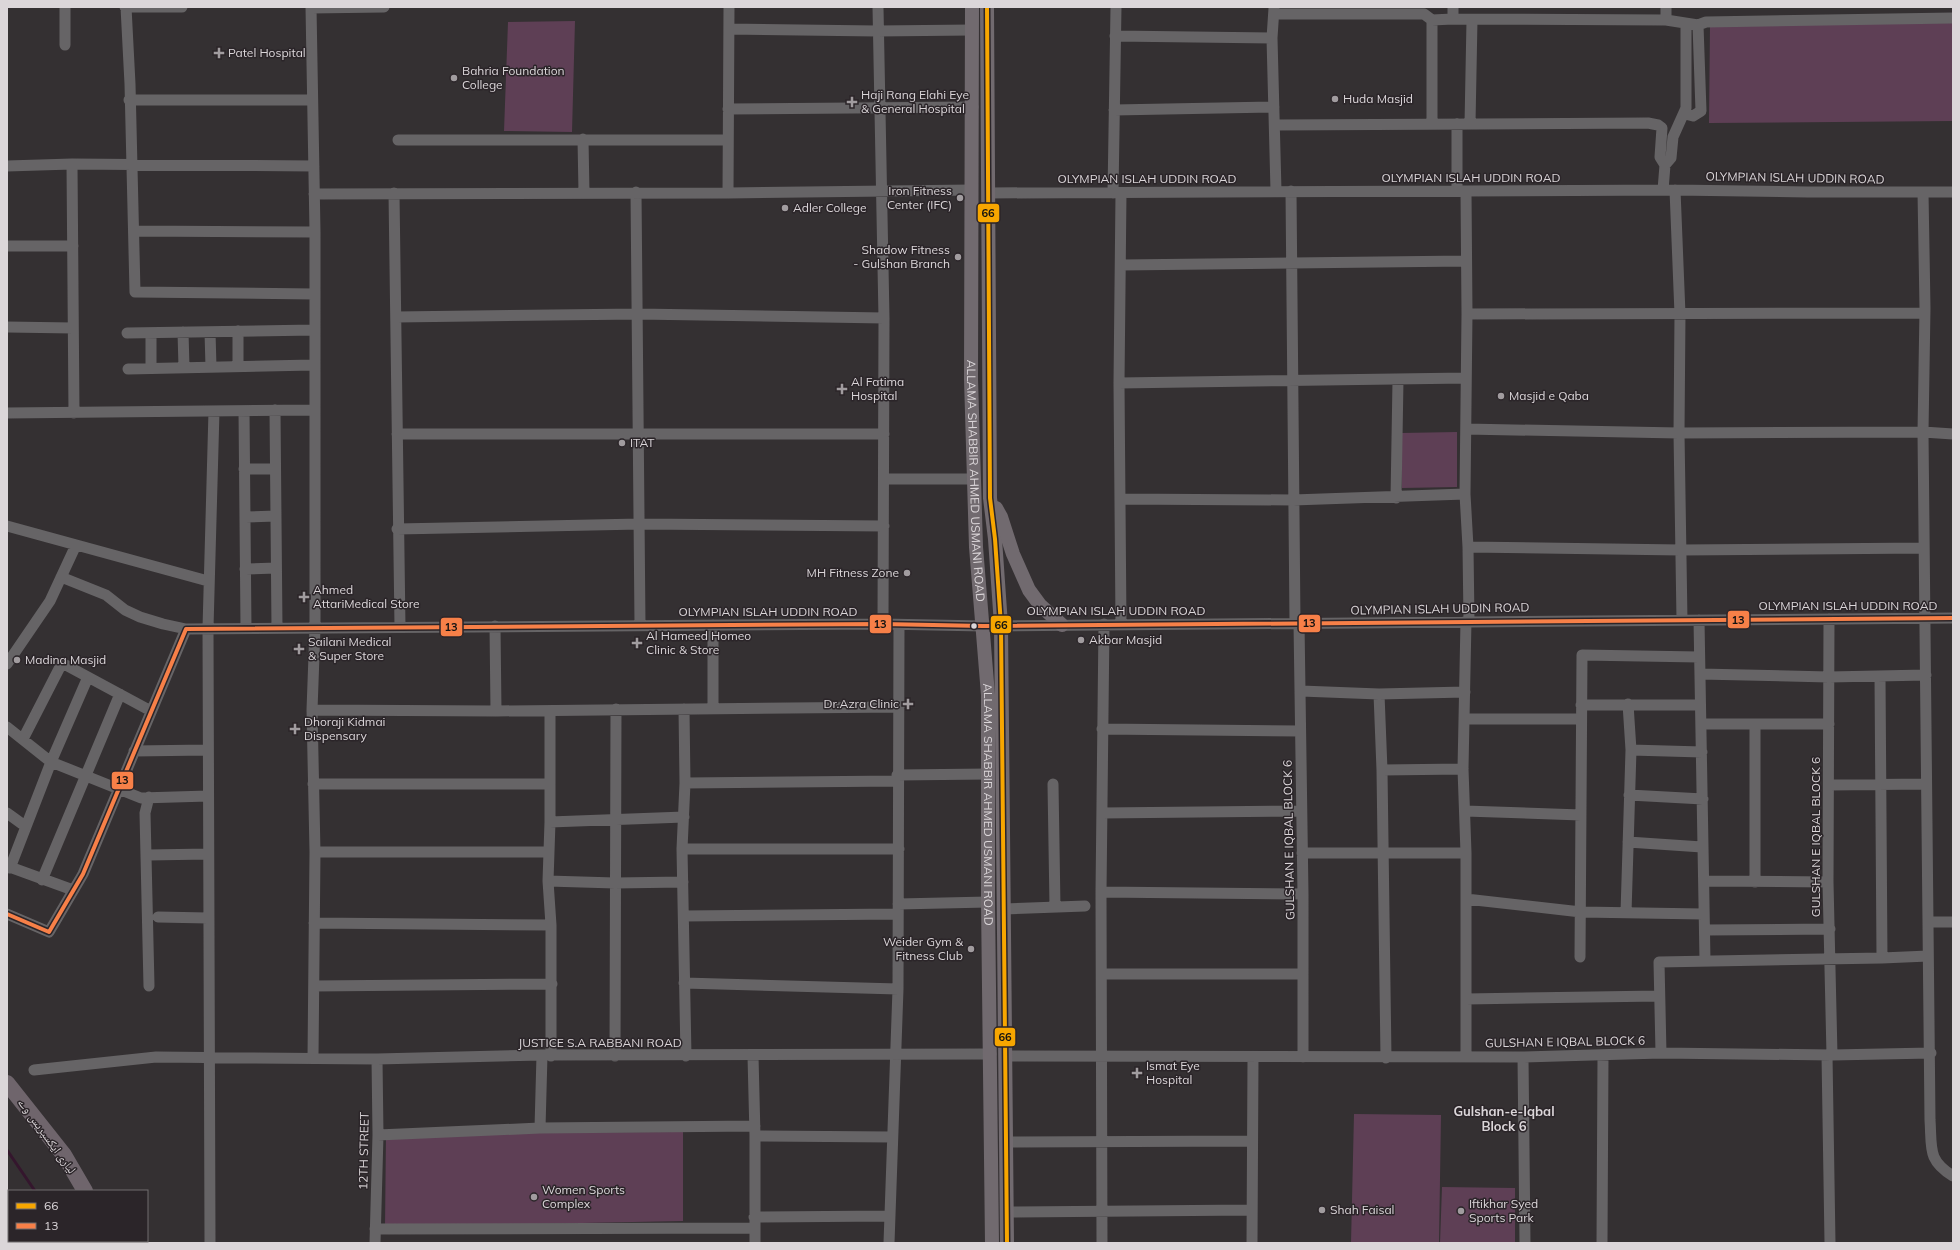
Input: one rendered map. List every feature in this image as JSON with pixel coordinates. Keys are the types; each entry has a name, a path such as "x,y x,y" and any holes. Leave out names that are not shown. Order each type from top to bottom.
{"highway":[{"name":"لیاری ایکسپریس وے","path":"7,1084 64,1155 84,1190"}],"main road":[{"name":"ALLAMA SHABBIR AHMED USMANI ROAD","path":"972,7 973,107 971,379 974,479 988,695 988,902 991,1054 992,1243"},
{"name":"ALLAMA SHABBIR AHMED USMANI ROAD","path":"987,7 990,498 995,539 1001,625 1007,1243"},
{"path":"990,498 1001,517 1013,554 1029,590 1040,605 1062,625"}],"street":[{"path":"65,7 65,45"},
{"path":"182,7 126,7 135,292 314,294"},
{"path":"313,1058 315,852 312,710 315,628 313,365 315,232 311,100 311,7 384,7"},
{"path":"728,193 729,7"},
{"path":"878,7 877,31 884,318 883,624"},
{"path":"1116,7 1114,110 1121,265 1119,382 1120,624"},
{"path":"1453,7 1453,19"},
{"path":"1666,7 1666,20"},
{"path":"1276,191 1272,38 1274,10 1424,14 1432,20 1666,20 1698,25 1706,22 1953,18"},
{"path":"1432,20 1432,123"},
{"path":"1470,124 1472,20"},
{"path":"1663,190 1665,165 1671,158 1673,137 1685,114 1686,108 1686,24"},
{"path":"1685,114 1693,116 1701,111 1698,25"},
{"path":"729,29 877,31 972,30"},
{"path":"1115,36 1272,38"},
{"path":"129,100 311,100"},
{"path":"728,109 973,107"},
{"path":"1114,110 1274,107"},
{"path":"1275,126 1432,123 1658,125 1662,128 1660,157 1665,165"},
{"path":"1457,124 1466,261 1467,314 1465,494 1468,547 1463,769 1466,853 1466,1056"},
{"path":"583,139 584,193"},
{"path":"398,140 728,140"},
{"path":"72,164 74,413"},
{"path":"7,166 132,164 314,166"},
{"path":"314,194 636,192 728,193 972,190"},
{"name":"OLYMPIAN ISLAH UDDIN ROAD","path":"988,193 1663,190 1953,192"},
{"path":"1675,190 1680,314 1679,433 1682,620"},
{"name":"GULSHAN E IQBAL BLOCK 6","path":"1291,191 1290,264 1293,380 1293,500 1301,691 1300,731 1303,894 1303,1057"},
{"path":"636,192 640,625"},
{"path":"1923,192 1925,313 1923,432 1926,618 1928,956 1931,1053 1930,1120 1933,1159 1940,1169 1953,1176"},
{"path":"394,193 397,529 400,627"},
{"path":"134,231 315,232"},
{"path":"7,246 73,246"},
{"path":"1121,265 1466,261"},
{"path":"1467,314 1925,313"},
{"path":"396,317 638,314 884,318"},
{"path":"7,327 74,328"},
{"path":"127,334 314,330"},
{"path":"238,331 238,366"},
{"path":"184,332 184,368"},
{"path":"210,332 211,367"},
{"path":"151,333 152,368"},
{"path":"128,369 313,365"},
{"path":"1119,382 1398,380 1466,378"},
{"path":"1396,498 1398,380"},
{"path":"275,410 277,628"},
{"path":"7,413 314,410"},
{"path":"210,1243 207,750 208,580 214,411"},
{"path":"244,411 246,628"},
{"path":"1466,429 1679,433 1923,432 1953,434"},
{"path":"397,434 884,434"},
{"path":"244,469 275,469"},
{"path":"884,479 974,479"},
{"path":"1120,499 1293,500 1396,498 1465,494"},
{"path":"245,517 276,516"},
{"path":"397,529 640,524 884,526"},
{"path":"7,526 208,580"},
{"path":"7,664 50,601 76,545"},
{"path":"1468,547 1682,550 1924,548"},
{"path":"245,569 276,568"},
{"name":"OLYMPIAN ISLAH UDDIN ROAD","path":"62,577 106,595 125,610 140,617 186,629 883,624 983,626 1953,618"},
{"name":"GULSHAN E IQBAL BLOCK 6","path":"1829,619 1828,882 1831,958 1829,1055 1830,1243"},
{"path":"1699,620 1700,705 1704,799 1702,847 1705,960"},
{"path":"1102,1243 1100,1142 1104,624"},
{"path":"712,709 713,625"},
{"path":"889,1243 894,1054 898,989 899,849 897,778 899,625"},
{"path":"495,626 496,711"},
{"path":"7,914 49,932 82,874 117,788 186,629"},
{"path":"1580,957 1580,705 1582,655 1699,657"},
{"path":"23,739 62,663 151,711"},
{"path":"1700,674 1829,677 1926,675"},
{"path":"1880,676 1882,958"},
{"path":"73,890 9,867 50,762 88,678"},
{"path":"1301,691 1379,694 1465,692"},
{"path":"42,880 120,694"},
{"path":"1379,694 1382,770 1386,1058"},
{"path":"1626,913 1631,750 1628,704"},
{"path":"1580,705 1700,705"},
{"path":"312,710 550,711 899,706"},
{"path":"615,1056 616,709"},
{"path":"684,709 685,783 682,848 686,1056"},
{"path":"540,1128 552,984 551,925 548,881 550,822 550,711"},
{"path":"1464,719 1581,719"},
{"path":"1701,724 1829,724"},
{"path":"1755,724 1755,882"},
{"path":"7,727 50,762 141,798 208,796"},
{"path":"1102,729 1300,731"},
{"path":"134,751 207,750"},
{"path":"1631,750 1702,752"},
{"path":"1382,770 1463,769"},
{"path":"685,783 897,778 988,774"},
{"path":"313,784 550,784"},
{"path":"1053,784 1055,907"},
{"path":"1828,786 1926,784"},
{"path":"1629,795 1704,799"},
{"path":"149,798 145,814 149,986"},
{"path":"1102,813 1301,811"},
{"path":"1465,811 1580,815"},
{"path":"7,813 25,826"},
{"path":"550,822 684,817"},
{"path":"1628,842 1702,847"},
{"path":"682,848 899,849"},
{"path":"315,852 549,852"},
{"path":"1302,853 1466,853"},
{"path":"148,855 208,854"},
{"path":"1704,880 1828,882"},
{"path":"548,881 615,883 683,882"},
{"path":"1101,892 1303,894"},
{"path":"1466,899 1581,912 1703,914"},
{"path":"684,916 898,909 988,902"},
{"path":"1004,909 1085,906"},
{"path":"158,917 208,918"},
{"path":"1928,922 1953,922"},
{"path":"314,923 551,925"},
{"path":"1705,930 1830,929"},
{"path":"1661,1053 1659,962 1928,956"},
{"path":"1102,974 1303,974"},
{"path":"684,983 898,989"},
{"path":"314,986 552,984"},
{"path":"1466,999 1659,996"},
{"name":"GULSHAN E IQBAL BLOCK 6","path":"1006,1056 1386,1058 1466,1056 1604,1056 1661,1053 1829,1055 1931,1053"},
{"name":"JUSTICE S.A RABBANI ROAD","path":"34,1070 156,1057 377,1059 546,1056 991,1054"},
{"path":"753,1056 755,1131 754,1243"},
{"path":"1602,1243 1604,1056"},
{"path":"1523,1057 1525,1243"},
{"path":"1252,1243 1253,1058"},
{"name":"12TH STREET","path":"375,1243 378,1135 377,1059"},
{"path":"378,1135 540,1128 755,1131 892,1138"},
{"path":"1006,1142 1252,1141"},
{"path":"1007,1212 1251,1210"},
{"path":"375,1230 754,1222 889,1216"}],"shaded area":[{"path":"575,21 572,132 504,131 508,22"},
{"path":"1953,23 1953,121 1709,123 1710,25"},
{"path":"1457,432 1457,487 1402,488 1401,433"},
{"path":"1354,1114 1441,1115 1439,1243 1351,1243"},
{"name":"Women Sports Complex","path":"683,1132 683,1221 385,1227 386,1133"},
{"path":"1442,1187 1515,1188 1515,1243 1440,1243"}],"waterway":[{"path":"7,1150 34,1190"}],"transit line":[{"name":"66","path":"987,7 990,498 995,539 1001,625 1007,1243"},
{"name":"13","path":"7,914 49,932 83,874 186,629 883,624 983,626 1953,618"}],"place":[{"name":"Patel Hospital","path":"219,53"},
{"name":"Bahria Foundation College","path":"454,78"},
{"name":"Huda Masjid","path":"1335,99"},
{"name":"Haji Rang Elahi Eye & General Hospital","path":"852,102"},
{"name":"Iron Fitness Center (IFC)","path":"960,198"},
{"name":"Adler College","path":"785,208"},
{"name":"Shadow Fitness - Gulshan Branch","path":"958,257"},
{"name":"Al Fatima Hospital","path":"842,389"},
{"name":"Masjid e Qaba","path":"1501,396"},
{"name":"ITAT","path":"622,443"},
{"name":"MH Fitness Zone","path":"907,573"},
{"name":"Ahmed AttariMedical Store","path":"304,597"},
{"name":"Akbar Masjid","path":"1081,640"},
{"name":"Al Hameed Homeo Clinic & Store","path":"637,643"},
{"name":"Sailani Medical & Super Store","path":"299,649"},
{"name":"Madina Masjid","path":"17,660"},
{"name":"Dr.Azra Clinic","path":"908,704"},
{"name":"Dhoraji Kidmai Dispensary","path":"295,729"},
{"name":"Weider Gym & Fitness Club","path":"971,949"},
{"name":"Ismat Eye Hospital","path":"1137,1073"},
{"name":"Women Sports Complex","path":"534,1197"},
{"name":"Shah Faisal","path":"1322,1210"},
{"name":"Iftikhar Syed Sports Park","path":"1461,1211"}],"district":[{"name":"Gulshan-e-Iqbal Block 6","path":"1504,1118"}]}
